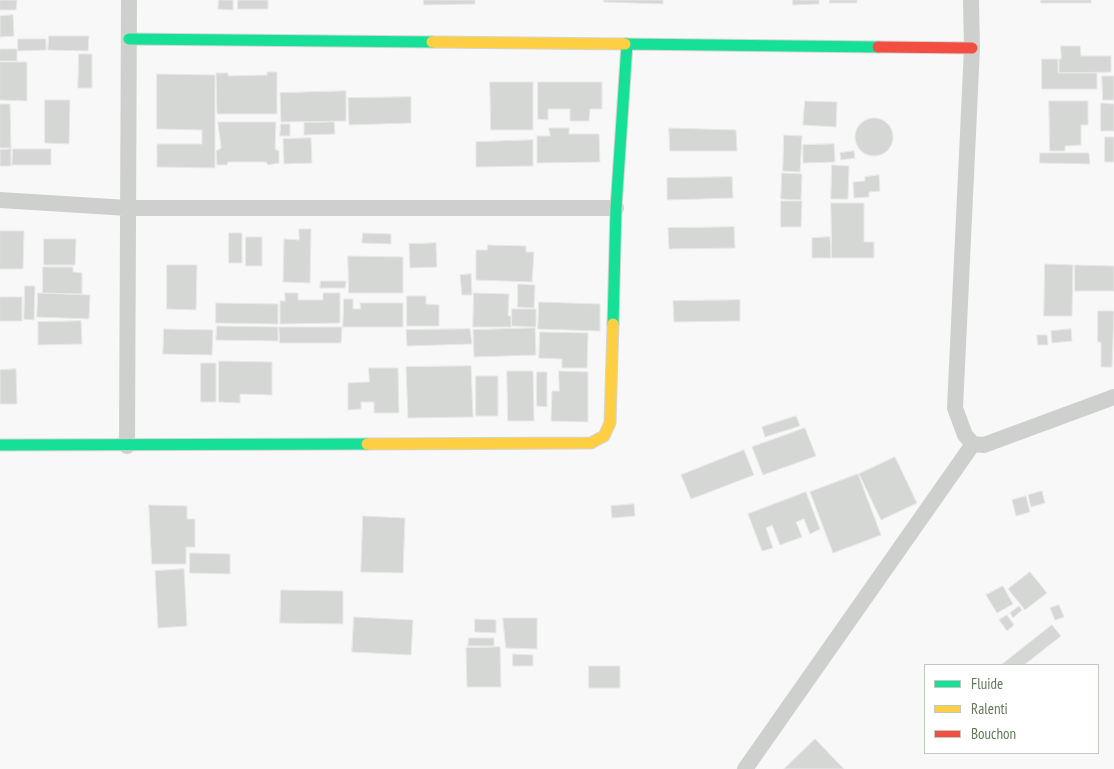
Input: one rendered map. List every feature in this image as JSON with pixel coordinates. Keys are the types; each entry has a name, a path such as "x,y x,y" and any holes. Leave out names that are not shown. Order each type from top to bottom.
{"street":[{"path":"127,446 129,0"},
{"path":"971,0 972,48 955,408 965,436 973,444 984,445 1114,397"},
{"path":"129,39 972,48"},
{"path":"0,445 591,443 604,436 610,423 616,208 628,44"},
{"path":"0,200 128,208 616,208"},
{"path":"745,769 973,444"}],"building":[{"path":"0,0 17,0 16,10 0,10"},
{"path":"219,0 233,0 233,10 218,9"},
{"path":"238,0 268,0 268,9 238,9"},
{"path":"424,0 475,0 475,4 424,5"},
{"path":"604,0 663,0 663,4 604,2"},
{"path":"793,0 819,0 819,4 793,5"},
{"path":"830,0 857,0 857,3 830,3"},
{"path":"1041,0 1091,0 1091,3 1041,3"},
{"path":"13,15 14,36 0,37 0,16"},
{"path":"49,36 89,36 88,51 48,50"},
{"path":"18,39 46,39 46,50 18,51"},
{"path":"1061,46 1080,46 1081,56 1111,56 1111,72 1059,73"},
{"path":"0,49 17,49 17,61 0,61"},
{"path":"79,54 92,54 92,88 78,88"},
{"path":"1042,59 1058,59 1058,73 1097,73 1097,89 1042,89"},
{"path":"0,62 27,62 27,101 0,100"},
{"path":"267,72 277,72 277,114 217,114 216,73 228,73 228,76 267,75"},
{"path":"157,74 215,75 215,168 157,167 157,144 202,144 202,130 157,129"},
{"path":"1102,76 1114,76 1114,100 1103,100"},
{"path":"490,82 533,82 533,130 491,130"},
{"path":"538,82 602,82 602,109 590,109 589,121 570,121 570,109 548,109 548,120 538,119"},
{"path":"346,91 346,121 281,122 280,93"},
{"path":"411,97 411,123 349,125 348,98"},
{"path":"45,100 70,100 69,144 45,143"},
{"path":"805,101 837,102 836,127 803,125"},
{"path":"1049,101 1088,101 1088,125 1081,125 1081,145 1065,146 1065,151 1050,151"},
{"path":"1101,103 1114,104 1114,131 1101,131"},
{"path":"0,104 10,104 11,148 0,148"},
{"path":"874,118 887,124 893,137 887,150 874,156 861,150 855,137 861,124"},
{"path":"218,122 276,122 275,149 279,151 279,163 268,165 266,162 228,162 227,165 217,165 216,151 221,148"},
{"path":"334,122 335,134 304,135 304,123"},
{"path":"281,124 290,124 290,136 280,136"},
{"path":"549,128 569,128 569,134 599,134 600,162 537,163 537,136 550,136"},
{"path":"669,128 736,130 737,151 670,151"},
{"path":"784,135 802,136 800,172 783,171"},
{"path":"1105,137 1114,137 1114,162 1105,162"},
{"path":"311,138 312,163 284,164 283,139"},
{"path":"533,140 533,166 476,167 476,142"},
{"path":"834,144 835,162 803,163 803,145"},
{"path":"11,149 11,166 0,166 0,150"},
{"path":"13,149 51,149 51,165 12,165"},
{"path":"854,151 855,158 841,160 840,153"},
{"path":"1040,153 1089,153 1090,164 1040,163"},
{"path":"832,165 849,166 848,199 831,199"},
{"path":"782,173 802,174 801,200 781,199"},
{"path":"879,175 880,191 869,192 869,197 854,198 853,182 865,181 865,177"},
{"path":"732,177 733,198 667,200 667,178"},
{"path":"781,201 802,201 801,227 781,227"},
{"path":"831,203 864,203 864,242 874,242 874,258 832,258"},
{"path":"734,227 735,248 669,249 668,228"},
{"path":"299,229 311,229 310,283 283,282 284,239 299,240"},
{"path":"0,231 24,231 23,269 0,269"},
{"path":"229,233 242,233 242,263 229,263"},
{"path":"363,233 391,234 391,244 362,243"},
{"path":"246,237 262,237 262,266 246,266"},
{"path":"830,237 831,258 812,258 812,238"},
{"path":"44,239 76,239 75,265 44,265"},
{"path":"436,243 437,267 410,268 409,244"},
{"path":"488,245 526,246 526,252 534,252 532,282 476,280 476,250 487,250"},
{"path":"348,256 403,257 403,293 349,293"},
{"path":"1045,264 1073,265 1072,316 1044,316"},
{"path":"167,265 197,265 196,310 167,309"},
{"path":"1075,265 1114,266 1114,291 1075,291"},
{"path":"43,267 73,267 73,272 82,273 82,294 43,293"},
{"path":"471,274 472,295 462,295 460,275"},
{"path":"321,281 346,281 345,288 320,288"},
{"path":"518,284 535,285 534,308 518,307"},
{"path":"25,286 35,286 34,320 24,319"},
{"path":"38,293 90,295 89,319 37,317"},
{"path":"285,293 298,293 298,300 323,300 323,293 340,293 340,323 280,324 280,301 285,301"},
{"path":"474,293 509,294 508,316 511,316 511,327 473,327"},
{"path":"407,296 426,296 426,304 439,305 439,326 407,326"},
{"path":"0,297 22,297 22,321 0,321"},
{"path":"344,299 353,299 353,309 361,309 360,303 403,303 403,327 343,327"},
{"path":"740,300 740,321 674,322 673,301"},
{"path":"539,302 600,304 600,331 538,329"},
{"path":"216,303 278,304 278,324 216,323"},
{"path":"512,309 536,309 536,327 512,326"},
{"path":"1098,311 1114,311 1112,367 1101,367 1101,342 1098,342"},
{"path":"81,321 82,344 38,345 38,322"},
{"path":"217,326 278,327 278,341 216,340"},
{"path":"279,327 342,327 341,343 280,343"},
{"path":"535,328 536,355 474,357 473,330"},
{"path":"164,329 213,330 212,355 163,354"},
{"path":"470,329 472,344 407,346 406,330"},
{"path":"1071,329 1072,341 1052,343 1051,331"},
{"path":"540,332 588,333 587,368 562,368 562,359 539,358"},
{"path":"1037,335 1047,335 1048,345 1038,345"},
{"path":"219,361 272,362 272,395 240,394 240,403 219,402"},
{"path":"201,363 216,363 216,402 201,402"},
{"path":"471,366 473,417 408,418 406,367"},
{"path":"369,368 398,368 399,413 374,413 374,402 361,402 361,409 348,410 348,383 369,382"},
{"path":"16,369 17,404 0,404 0,370"},
{"path":"507,371 533,371 534,421 508,421"},
{"path":"559,371 588,372 588,422 551,421 552,391 559,391"},
{"path":"537,372 547,372 547,407 537,406"},
{"path":"476,376 498,376 498,416 476,416"},
{"path":"796,416 800,426 765,437 762,427"},
{"path":"805,428 816,456 763,475 752,447"},
{"path":"744,450 754,475 691,499 681,475"},
{"path":"895,457 917,503 881,520 859,474"},
{"path":"858,474 881,535 833,553 810,492"},
{"path":"1042,491 1045,503 1031,507 1028,495"},
{"path":"806,492 820,529 810,534 804,519 796,522 802,537 780,545 772,525 766,528 773,548 762,551 748,514"},
{"path":"1026,496 1030,512 1016,516 1012,500"},
{"path":"634,504 635,516 612,518 611,506"},
{"path":"149,505 187,506 187,519 195,519 195,547 186,547 186,564 152,564"},
{"path":"363,516 405,518 403,573 361,572"},
{"path":"190,553 230,554 230,574 190,573"},
{"path":"184,569 187,626 158,628 155,571"},
{"path":"1030,572 1047,593 1025,610 1008,589"},
{"path":"1003,586 1013,604 997,613 986,595"},
{"path":"281,590 343,591 343,624 280,623"},
{"path":"1059,605 1064,617 1055,620 1050,608"},
{"path":"1019,606 1022,610 1013,618 1010,613"},
{"path":"1007,615 1014,625 1007,631 999,620"},
{"path":"354,617 413,620 411,655 352,652"},
{"path":"503,618 537,618 537,649 506,648"},
{"path":"475,619 496,620 496,633 475,632"},
{"path":"1052,625 1061,636 1025,664 1002,664"},
{"path":"469,638 494,638 494,646 468,646"},
{"path":"500,647 501,687 467,687 466,648"},
{"path":"513,654 533,655 533,666 513,666"},
{"path":"589,666 620,666 620,688 589,688"},
{"path":"815,739 844,769 784,769"}],"traffic: fast":[{"path":"129,39 432,42"},
{"path":"625,44 878,47"},
{"path":"613,324 616,208 627,44"},
{"path":"0,445 367,444"}],"traffic: slow":[{"path":"432,42 625,44"},
{"path":"367,444 591,443 604,436 610,423 613,324"}],"traffic: jam":[{"path":"878,47 972,48"}]}
